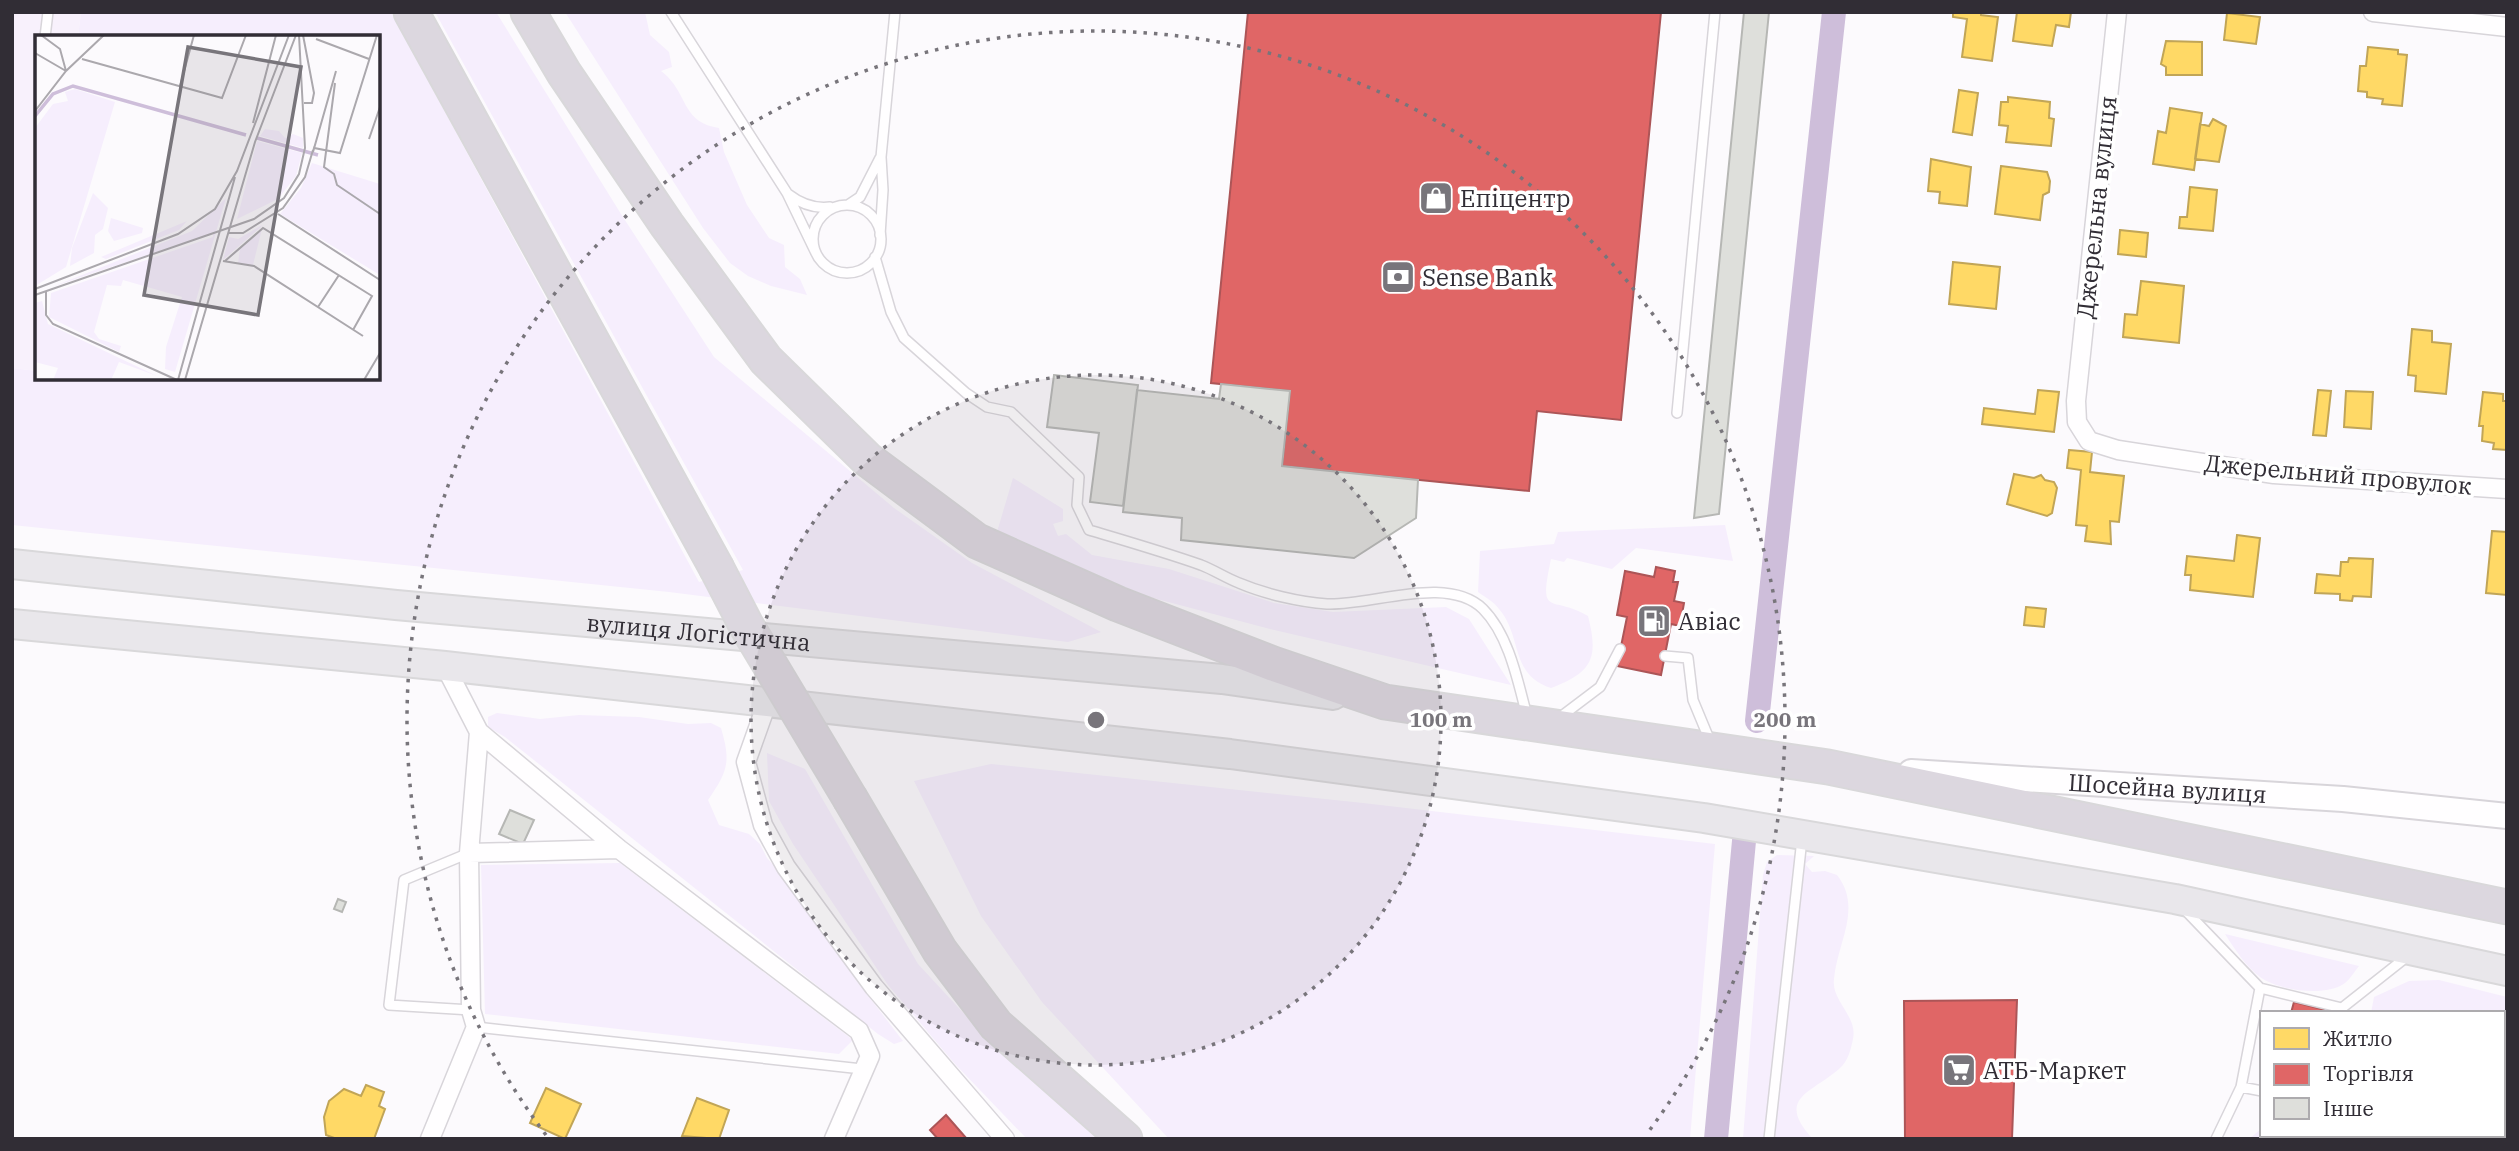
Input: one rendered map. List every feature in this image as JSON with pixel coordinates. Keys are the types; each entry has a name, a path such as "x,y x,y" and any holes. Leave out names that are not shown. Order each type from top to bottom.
{"highway":[{"path":"411,12 746,625 940,951 996,1025 1125,1139"},
{"path":"528,12 564,73 667,225 766,360 867,459 977,541 1118,604 1273,664 1385,702 1828,767 2507,908"}],"main road":[{"name":"вулиця Логістична","path":"12,564 396,606 1223,679 1385,702"},
{"path":"12,624 445,666 1230,754 1704,818 2175,899 2507,971"},
{"name":"Шосейна вулиця","path":"1828,767 2343,799 2507,816"}],"street":[{"name":"Джерельна вулиця","path":"2076,401 2117,12"},
{"path":"2373,12 2507,27"},
{"name":"Джерельний провулок","path":"2076,401 2077,422 2089,441 2118,450 2274,474 2507,489"},
{"path":"445,666 480,732 619,849 859,1031 870,1056 862,1069 834,1139"},
{"path":"767,703 746,762 763,825 786,867 874,987 1005,1139"},
{"path":"430,1139 474,1018 469,853 480,732"},
{"path":"469,853 619,849"}],"lane":[{"path":"45,35 48,12"},
{"path":"671,12 787,193 820,260 838,272 859,271 875,257"},
{"path":"895,12 881,156 883,190 880,235 875,257 891,312 904,338 966,393 987,407 1011,412 1079,477 1077,505 1089,530 1203,566 1240,584 1290,598 1328,604 1433,592 1458,594 1482,609 1502,639 1539,723 1600,687 1620,649"},
{"path":"1677,413 1715,12"},
{"path":"787,193 800,203 820,209 848,205 860,197 881,156"},
{"path":"848,205 870,214 880,235"},
{"path":"815,251 814,229 819,220 837,207"},
{"path":"1665,656 1688,658 1693,700 1710,749"},
{"path":"1769,1139 1802,833"},
{"path":"469,853 404,880 389,1004 474,1018 862,1069"},
{"path":"2175,899 2260,988 2342,1010 2414,951"},
{"path":"2216,1139 2241,1087 2260,988"},
{"path":"2241,1087 2260,1091"}],"shaded area":[{"path":"12,12 81,12 78,35 35,35 35,371 12,368"},
{"path":"81,12 391,12 699,582 743,570 435,12 496,12 621,214 714,357 894,508 972,563 1101,632 1068,642 669,592 12,525 12,368 35,371 35,380 380,380 380,35 78,35"},
{"path":"565,12 645,12 650,35 669,52 672,67 661,71 670,79 697,120 719,128 724,152 747,205 769,238 784,245 785,267 800,279 807,295 771,286 748,276 730,263 703,228"},
{"path":"1013,478 1063,509 1063,521 1053,524 1058,536 1066,534 1092,555 1169,569 1274,603 1333,612 1446,607 1469,619 1511,685 1270,629 1093,582 997,532"},
{"path":"1725,525 1733,561 1636,548 1612,569 1567,558 1564,562 1551,559 1547,598 1588,616 1593,643 1589,662 1584,670 1551,688 1529,674 1522,664 1506,620 1495,604 1478,592 1480,551 1554,544 1558,532"},
{"path":"497,713 540,719 579,715 639,717 688,724 711,723 721,728 726,766 708,800 719,825 749,834 760,844 767,858 797,891 856,980 903,1041 894,1044 878,1034 505,737 488,727 488,717"},
{"path":"767,753 805,769 918,964 993,1045 1102,1139 1027,1139 955,1064 888,985 793,844 769,801"},
{"path":"991,764 1715,844 1690,1139 1169,1139 1042,1002 981,916 914,781"},
{"path":"1777,855 1814,856 1805,864 1812,872 1825,871 1837,875 1848,900 1846,926 1834,987 1852,1023 1853,1039 1843,1065 1809,1090 1797,1105 1797,1114 1802,1125 1813,1139 1743,1139 1763,875 1767,862"},
{"path":"620,863 853,1040 839,1054 485,1014 481,865"},
{"path":"2225,934 2359,966 2346,982 2332,989 2311,991 2288,988 2268,982 2255,973"},
{"path":"2439,980 2507,997 2507,1081 2505,1011 2371,1011 2374,997 2409,981"},
{"path":"2260,1130 2260,1137 2356,1137 2351,1139 2249,1139"}],"building: Житло":[{"path":"1953,12 1981,12 1981,15 1998,17 1992,61 1962,57 1967,19 1953,17"},
{"path":"2017,12 2071,12 2069,27 2056,25 2052,46 2013,41"},
{"path":"2227,13 2260,17 2256,44 2224,40"},
{"path":"2166,41 2202,42 2202,75 2166,75 2166,67 2161,64"},
{"path":"2368,47 2398,50 2398,54 2407,55 2402,106 2382,104 2383,99 2367,97 2367,92 2358,91 2360,66 2366,66"},
{"path":"1959,90 1978,93 1972,135 1953,132"},
{"path":"2008,97 2050,102 2049,118 2054,119 2051,146 2006,142 2008,126 1999,125 2001,102 2008,102"},
{"path":"2170,108 2202,113 2194,170 2153,164 2158,131 2166,133"},
{"path":"2213,119 2226,126 2219,162 2195,159 2200,124 2209,126"},
{"path":"1931,159 1971,167 1967,206 1939,203 1940,192 1928,191"},
{"path":"2001,166 2047,172 2049,192 2043,195 2040,220 1995,214"},
{"path":"2190,187 2217,190 2213,231 2179,228 2180,217 2187,217"},
{"path":"2120,230 2148,233 2146,257 2118,254"},
{"path":"1953,262 2000,267 1996,309 1949,304"},
{"path":"2141,281 2184,286 2179,343 2123,337 2125,314 2137,315"},
{"path":"2412,329 2432,331 2432,342 2451,344 2446,394 2415,391 2416,376 2408,375"},
{"path":"2038,390 2059,392 2054,432 1982,424 1984,408 2035,414"},
{"path":"2318,390 2331,391 2326,436 2313,435"},
{"path":"2346,391 2373,392 2371,429 2344,427"},
{"path":"2483,392 2503,394 2503,401 2507,401 2507,450 2493,449 2494,443 2482,441 2483,426 2479,426"},
{"path":"2069,450 2092,452 2090,472 2124,476 2119,522 2110,521 2111,544 2085,541 2087,526 2076,525 2081,470 2067,468"},
{"path":"2014,474 2034,478 2041,475 2045,480 2054,482 2057,488 2052,513 2047,516 2007,504"},
{"path":"2492,531 2507,532 2507,595 2486,593"},
{"path":"2237,535 2260,538 2253,597 2190,590 2191,575 2185,575 2187,556 2234,561"},
{"path":"2349,558 2373,559 2371,597 2353,596 2352,601 2340,600 2340,594 2315,593 2317,574 2340,576 2341,562 2348,562"},
{"path":"2026,607 2046,609 2044,627 2024,625"},
{"path":"366,1085 384,1092 379,1106 385,1109 374,1139 337,1139 326,1135 324,1117 329,1101 344,1089 361,1096"},
{"path":"546,1088 581,1104 565,1139 530,1123"},
{"path":"697,1098 729,1110 719,1139 682,1136"}],"building: Торгівля":[{"name":"Епіцентр","path":"1248,12 1661,12 1621,420 1537,411 1529,491 1282,466 1290,391 1211,383"},
{"name":"Авіас","path":"1656,567 1675,571 1673,582 1678,582 1674,601 1684,603 1680,626 1671,624 1661,675 1617,666 1627,617 1617,615 1625,571 1654,577"},
{"name":"АТБ-Маркет","path":"2017,1000 2012,1139 1905,1139 1904,1001"},
{"path":"2294,1002 2326,1010 2326,1011 2292,1011"},
{"path":"946,1115 967,1139 938,1139 930,1130"}],"building: Інше":[{"path":"1744,12 1769,12 1719,514 1694,518"},
{"path":"1054,375 1138,385 1123,506 1090,502 1099,433 1047,427"},
{"path":"1221,384 1290,391 1282,466 1418,480 1416,518 1354,558 1181,540 1182,518 1123,512 1137,390 1219,399"},
{"path":"510,810 534,820 523,844 499,834"},
{"path":"338,899 346,902 342,912 334,909"}],"waterway":[{"path":"1757,721 1834,12"},
{"path":"1716,1139 1744,841"}],"place":[{"name":"Епіцентр","path":"1436,198"},
{"name":"Sense Bank","path":"1398,277"},
{"name":"Авіас","path":"1654,621"},
{"name":"АТБ-Маркет","path":"1959,1070"}]}
